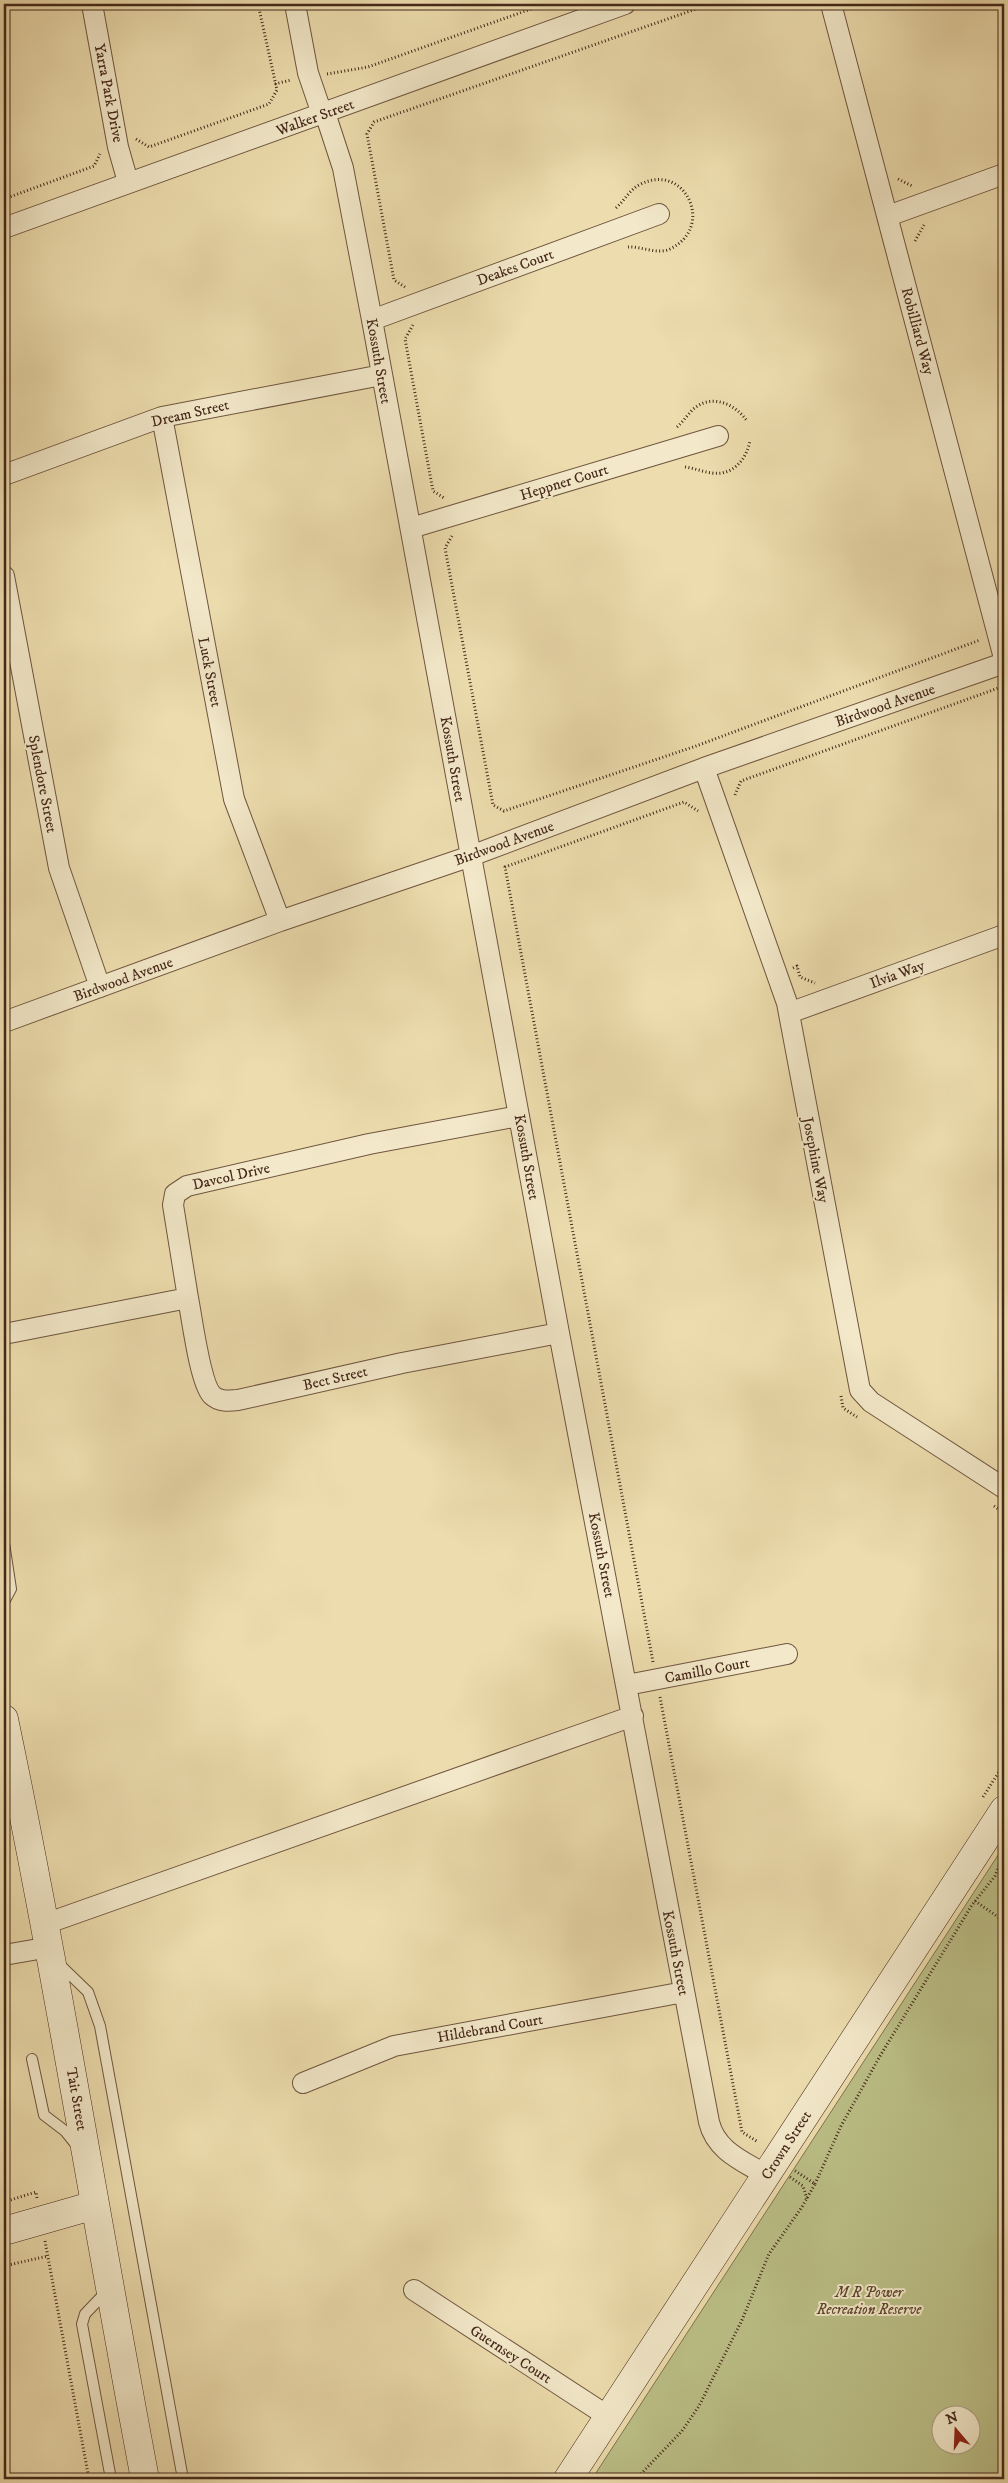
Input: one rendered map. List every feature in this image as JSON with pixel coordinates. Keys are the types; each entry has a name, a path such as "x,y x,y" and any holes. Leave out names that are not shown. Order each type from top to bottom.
{"street":[{"name":"Yarra Park Drive","path":"92,4 127,139 128,182"},
{"name":"Kossuth Street","path":"295,4 309,77 343,168 559,1333 684,1992 714,2138 727,2152 767,2159"},
{"name":"Walker Street","path":"4,228 625,4"},
{"name":"Robilliard Way","path":"831,4 1004,658"},
{"path":"888,216 1004,174"},
{"name":"Deakes Court","path":"372,320 659,214"},
{"name":"Dream Street","path":"4,475 162,417 382,375"},
{"name":"Luck Street","path":"162,417 234,799 280,921"},
{"name":"Heppner Court","path":"410,528 718,436"},
{"name":"Splendore Street","path":"4,576 59,868 100,987"},
{"name":"Birdwood Avenue","path":"4,1022 280,921 471,856 704,768 1004,663"},
{"name":"Josephine Way","path":"704,768 778,973 789,1013 860,1390 871,1402 1004,1488"},
{"name":"Ilvia Way","path":"789,1013 1004,935"},
{"name":"Davcol Drive","path":"188,1298 172,1205 175,1194 182,1188 369,1144 519,1116"},
{"path":"4,1334 188,1298"},
{"name":"Bect Street","path":"188,1298 204,1381 211,1394 221,1400 238,1400 402,1363 559,1333"},
{"name":"Camillo Court","path":"627,1685 787,1654"},
{"path":"4,1955 49,1942 633,1716"},
{"name":"Tait Street","path":"5,1733 49,1942 109,2287 145,2479"},
{"name":"Crown Street","path":"568,2479 609,2418 767,2159 1004,1810"},
{"name":"Hildebrand Court","path":"303,2083 394,2046 684,1992"},
{"path":"4,2231 95,2205"},
{"name":"Guernsey Court","path":"414,2290 609,2418"}],"lane":[{"path":"4,1543 11,1584 10,1593 4,1602"},
{"path":"49,1942 74,1980 88,1992 100,2026 183,2479"},
{"path":"32,2059 44,2115 64,2131 87,2158"},
{"path":"109,2287 85,2314 82,2324 111,2479"}],"path":[{"path":"4,198 94,166 100,153 98,143 127,139 149,147 269,104 277,90 258,4"},
{"path":"275,84 368,67 544,4"},
{"path":"394,280 367,134 374,122 696,9"},
{"path":"896,170 898,180 911,186 922,182 936,221 922,226 915,239"},
{"path":"627,247 660,250 675,246 688,232 692,219 692,206"},
{"path":"422,322 412,325 405,339 433,491"},
{"path":"681,467 713,473 731,470 746,456 750,440"},
{"path":"461,533 452,535 445,548 493,805 504,811 696,746 998,633"},
{"path":"815,2184 767,2159 742,2132 505,867 684,802 697,809 699,814 736,800 735,794 741,781 1004,686"},
{"path":"778,973 797,966 800,977 814,983 823,980"},
{"path":"636,2479 682,2431 699,2406 742,2320 768,2254 802,2207 815,2184 854,2100 888,2041 975,1901 996,1876 1004,1855"},
{"path":"975,1901 1004,1921"},
{"path":"4,2202 36,2192"},
{"path":"4,2266 48,2256 89,2479"}],"green space":[{"name":"M R Power Recreation Reserve","path":"1004,1846 1004,2479 592,2479"}]}
